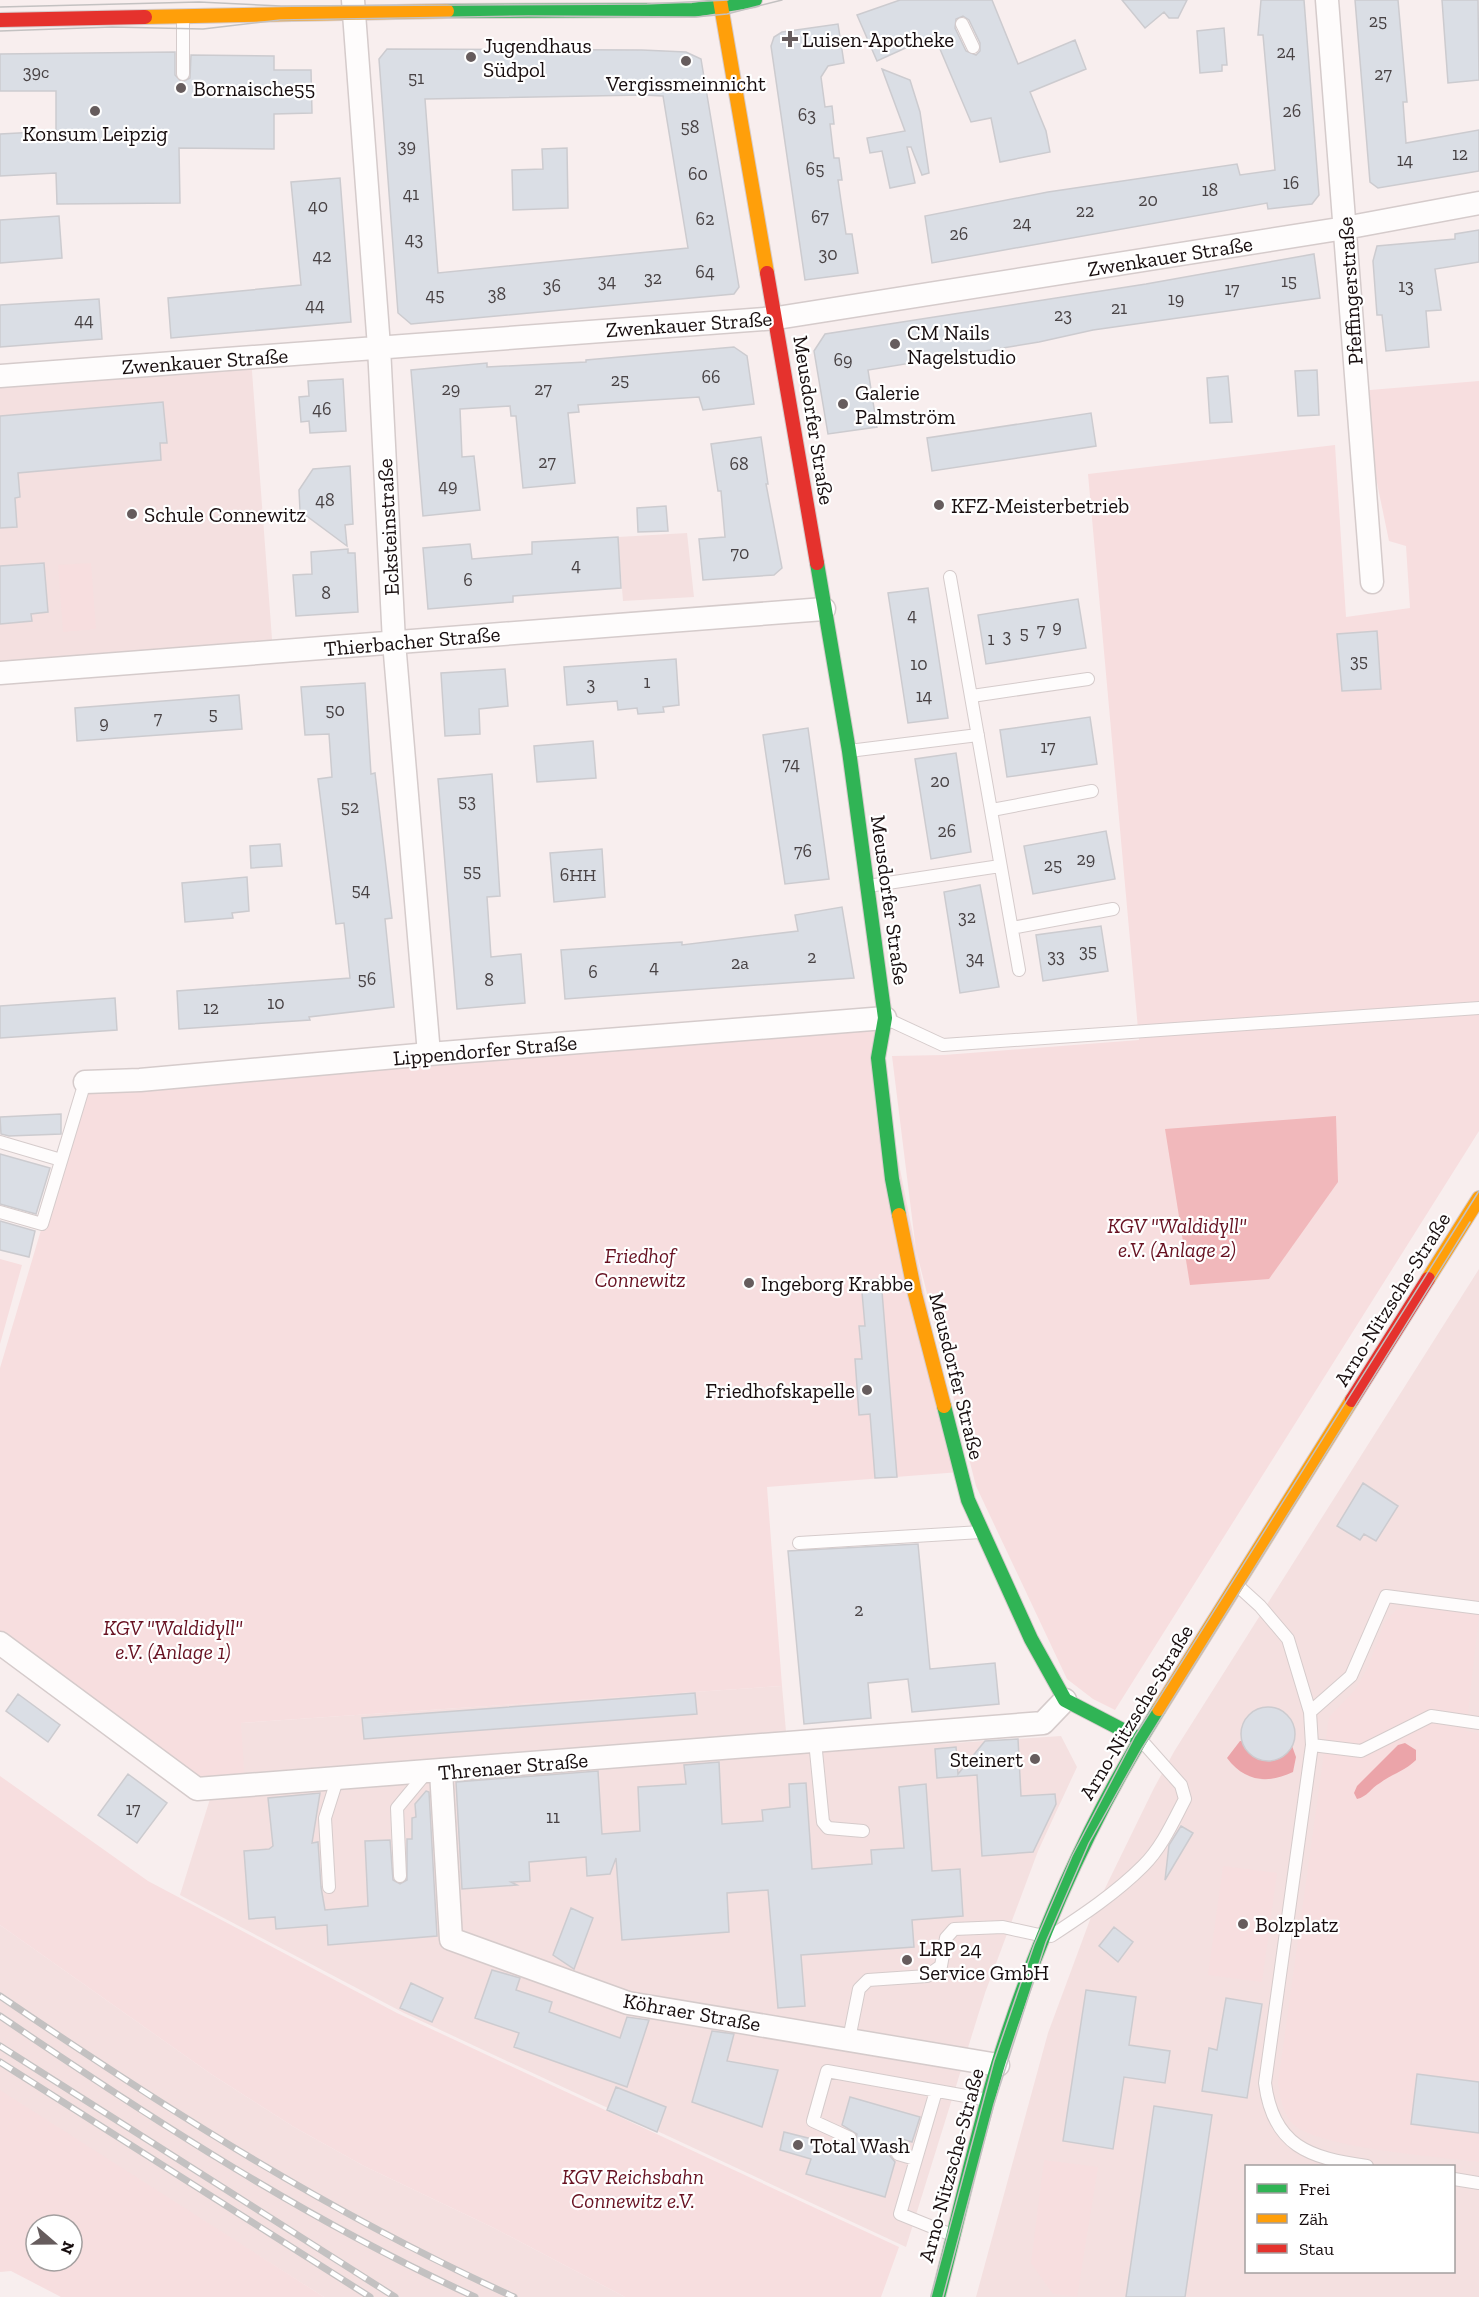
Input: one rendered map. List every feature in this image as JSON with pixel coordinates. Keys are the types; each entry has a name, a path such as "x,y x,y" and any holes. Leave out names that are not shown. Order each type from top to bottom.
{"main road":[{"path":"0,20 183,15 353,6 681,10 755,0"},
{"name":"Meusdorfer Straße","path":"721,4 777,318 849,752 885,1018 878,1058 892,1179 903,1236 942,1408 968,1500 1031,1639 1065,1700"},
{"name":"Arno-Nitzsche-Straße","path":"938,2297 998,2065 1042,1940 1083,1844 1140,1738 1238,1586 1479,1198"},
{"path":"1065,1700 1140,1738"}],"street":[{"name":"Pfeffingerstraße","path":"1327,0 1372,582"},
{"name":"Ecksteinstraße","path":"353,6 379,347 394,642 429,1054"},
{"name":"Zwenkauer Straße","path":"0,376 777,318 1344,228 1479,203"},
{"name":"Thierbacher Straße","path":"0,673 824,609"},
{"name":"Lippendorfer Straße","path":"86,1082 140,1080 429,1054 885,1018"},
{"name":"Threnaer Straße","path":"0,1643 197,1789 338,1780 1042,1723 1065,1700"},
{"name":"Köhraer Straße","path":"434,1772 452,1939 628,2003 998,2065"}],"lane":[{"path":"183,15 183,74"},
{"path":"962,24 973,47"},
{"path":"950,577 1019,970"},
{"path":"972,696 1088,679"},
{"path":"849,752 978,735"},
{"path":"992,810 1092,791"},
{"path":"867,886 1000,866"},
{"path":"1012,928 1113,909"},
{"path":"885,1018 943,1045 1479,1008"},
{"path":"0,1212 42,1224 86,1082"},
{"path":"0,1142 61,1160"},
{"path":"799,1543 982,1532"},
{"path":"1238,1586 1260,1606 1288,1639 1310,1712 1312,1745 1265,2083 1268,2109 1279,2131 1293,2143 1316,2155 1361,2165"},
{"path":"1310,1712 1351,1676 1386,1596 1479,1608"},
{"path":"1312,1745 1361,1751 1431,1716 1479,1723"},
{"path":"849,2039 859,1989 868,1980 927,1976 941,1966 946,1938 954,1929 1003,1927 1042,1940 1105,1899 1144,1865 1166,1837 1185,1799 1181,1785 1140,1738"},
{"path":"815,1741 823,1822 828,1828 863,1831"},
{"path":"400,1876 397,1808 434,1772"},
{"path":"328,1887 325,1818 338,1780"},
{"path":"850,2138 813,2121 828,2071 989,2100"},
{"path":"936,2091 900,2214 955,2236"},
{"path":"898,2154 915,2159"},
{"path":"1455,2179 1479,2183"}],"shaded area":[{"name":"Schule Connewitz","path":"251,358 273,652 0,673 0,376"},
{"path":"687,533 694,597 623,601 618,537"},
{"path":"1336,1116 1338,1182 1269,1279 1190,1285 1165,1129"},
{"path":"1479,1269 1479,2297 976,2297 1048,2033 1091,1917 1175,1750"},
{"path":"782,1686 788,1754 1061,1736 1077,1767 1038,1851 985,1993 906,2247 404,2013 180,1895 210,1799 245,1797 240,1723"},
{"path":"1240,1741 1291,1743 1296,1757 1293,1772 1266,1779 1241,1772 1227,1758"},
{"path":"1405,1743 1416,1750 1416,1760 1357,1799 1354,1793 1357,1786 1398,1745"},
{"path":"0,1925 211,2074 294,2127 364,2166 494,2228 625,2297 324,2297 0,2092"}],"green space":[{"name":"KGV \"Waldidyll\" e.V. (Anlage 2)","path":"1479,381 1479,1131 1115,1710 1093,1699 1067,1679 976,1486 916,1250 892,1056 944,1055 1139,1040 1088,474 1335,445 1346,617 1410,608 1406,546 1389,541 1358,391"},
{"path":"91,563 96,629 63,632 58,565"},
{"name":"Friedhof Connewitz","path":"885,1018 878,1058 960,1472 767,1487 782,1686 241,1723 245,1786 197,1789 0,1643 0,1368 85,1082"},
{"path":"0,1259 22,1265 0,1344"},
{"path":"1419,1606 1479,1615 1466,1731 1479,1733 1479,2162 1379,2150 1324,2139 1304,2131 1291,2122 1285,2113 1278,2083 1329,1717 1355,1690 1368,1667 1384,1623 1396,1610"},
{"name":"KGV Reichsbahn Connewitz e.V.","path":"0,1776 148,1881 397,2013 899,2247 881,2297 625,2297 494,2228 364,2166 294,2127 211,2074 0,1925"},
{"name":"Bolzplatz","path":"1223,1866 1277,1873 1262,1982 1208,1975"},
{"path":"0,2090 324,2297 61,2297 11,2271 0,2272"},
{"path":"1044,2160 1098,2167 1077,2297 1053,2294 1031,2263"}],"building":[{"path":"900,0 992,0 1018,64 1075,40 1086,69 1030,92 1046,131 1050,152 1000,162 991,118 971,122 934,35 877,61 857,15","holes":["963,16 969,20 980,43 980,51 976,55 966,51 955,28 956,19"]},
{"path":"1122,0 1187,0 1178,18 1169,18 1164,12 1145,28"},
{"path":"1261,0 1304,0 1319,195 1312,204 1268,209 1267,203 932,263 925,216 1048,192 1237,164 1240,175 1275,170 1263,35 1258,35"},
{"path":"1355,0 1398,0 1407,102 1403,102 1406,143 1479,130 1479,171 1378,188 1370,182"},
{"path":"1442,0 1478,0 1479,80 1448,83"},
{"path":"838,24 844,63 828,66 821,77 825,107 832,106 834,124 830,124 834,158 839,158 842,180 838,180 846,234 852,234 858,273 805,280 771,46 774,37 782,32"},
{"path":"1224,28 1227,65 1222,65 1222,71 1200,73 1197,31"},
{"path":"387,49 642,50 686,52 701,59 739,287 734,294 411,324 398,313 379,59","holes":["663,96 688,248 438,273 425,99"]},
{"path":"175,52 175,75 182,82 190,78 191,55 274,56 274,70 311,70 312,113 274,114 274,149 179,148 180,203 57,204 56,173 0,176 0,134 56,131 56,91 0,91 0,54"},
{"path":"882,69 910,80 920,112 929,173 922,175 911,147 907,147 915,183 890,188 882,151 870,153 867,138 905,131"},
{"path":"567,148 568,208 513,210 512,170 543,169 542,149"},
{"path":"340,178 351,322 171,338 168,298 301,285 291,182"},
{"path":"59,216 62,258 0,263 0,220"},
{"path":"1479,230 1479,262 1435,269 1441,310 1426,311 1429,347 1386,351 1382,315 1377,315 1373,261 1377,246 1455,239 1455,234"},
{"path":"1314,254 1320,298 1093,330 1039,342 868,370 877,427 828,434 814,351 825,334 1146,284"},
{"path":"99,299 102,339 0,347 0,305"},
{"path":"734,347 747,356 754,404 703,410 699,397 578,405 579,412 568,413 575,483 523,488 516,416 511,416 510,406 460,409 462,457 474,456 480,510 423,516 411,370 487,363 487,367 586,362 586,360"},
{"path":"1317,370 1319,415 1298,416 1295,371"},
{"path":"1228,376 1232,422 1210,423 1207,378"},
{"path":"343,379 346,431 310,433 309,421 301,422 299,397 309,396 308,381"},
{"path":"163,402 167,443 160,443 161,460 18,473 20,497 15,498 17,527 0,528 0,416"},
{"path":"1091,413 1096,446 932,471 927,438"},
{"path":"761,437 768,484 766,484 782,568 774,575 703,580 699,539 725,537 721,491 718,491 711,444"},
{"path":"350,466 353,524 345,525 347,546 300,511 299,490 313,469"},
{"path":"666,506 668,531 638,532 637,508"},
{"path":"618,537 621,588 513,596 513,602 428,609 423,548 470,544 472,559 532,554 532,542"},
{"path":"348,549 348,553 355,553 358,612 296,616 293,575 312,574 311,552"},
{"path":"44,563 48,612 31,614 32,621 0,624 0,566"},
{"path":"928,588 948,718 908,723 888,593"},
{"path":"1078,599 1086,648 986,664 978,615"},
{"path":"1377,631 1381,689 1342,691 1337,634"},
{"path":"676,659 679,705 663,707 664,712 638,714 637,708 618,710 617,701 567,705 564,667"},
{"path":"505,669 508,706 479,709 480,734 445,736 441,673"},
{"path":"365,683 371,774 375,773 392,918 385,919 394,1007 309,1017 310,1020 179,1029 177,991 350,978 344,923 336,924 318,779 332,777 329,734 305,735 301,687"},
{"path":"239,695 242,729 77,741 75,708"},
{"path":"1090,717 1097,764 1007,777 1000,730"},
{"path":"808,728 829,879 785,884 763,735"},
{"path":"593,741 596,778 537,782 534,746"},
{"path":"956,753 971,852 931,859 915,759"},
{"path":"492,774 500,896 487,897 491,957 521,954 525,1003 457,1009 438,779"},
{"path":"1106,831 1115,879 1033,894 1024,846"},
{"path":"280,844 282,866 251,868 250,846"},
{"path":"602,849 605,897 554,902 550,853"},
{"path":"247,877 249,911 232,913 233,918 185,922 182,883"},
{"path":"980,885 999,987 960,993 944,892"},
{"path":"842,907 854,978 565,999 561,950 682,942 682,945 798,931 795,915"},
{"path":"1101,926 1108,971 1043,981 1036,935"},
{"path":"115,998 117,1030 0,1038 0,1006"},
{"path":"61,1114 61,1134 9,1136 1,1134 0,1117"},
{"path":"0,1154 50,1168 36,1214 0,1204"},
{"path":"0,1221 35,1231 29,1257 0,1250"},
{"path":"881,1279 897,1477 875,1478 870,1414 859,1415 855,1359 862,1359 859,1326 865,1326 861,1281"},
{"path":"1363,1483 1398,1506 1376,1541 1364,1534 1360,1540 1337,1526"},
{"path":"918,1544 930,1669 995,1663 999,1704 912,1712 908,1679 868,1683 871,1718 804,1724 788,1551"},
{"path":"695,1693 697,1714 364,1739 362,1718"},
{"path":"18,1694 60,1725 48,1742 6,1711"},
{"path":"1268,1707 1278,1709 1287,1715 1293,1724 1295,1734 1293,1744 1287,1753 1278,1759 1268,1761 1258,1759 1249,1753 1243,1744 1241,1734 1243,1724 1249,1715 1258,1709"},
{"path":"1018,1739 1021,1796 1055,1794 1056,1804 1033,1852 982,1856 977,1775 937,1778 935,1749 956,1747 958,1774 985,1741"},
{"path":"719,1762 722,1824 763,1821 762,1810 790,1807 789,1784 806,1783 812,1869 872,1864 871,1850 904,1848 899,1787 926,1784 932,1871 960,1869 963,1916 912,1920 914,1947 801,1955 805,2006 778,2008 768,1890 727,1893 729,1932 622,1940 616,1858 610,1874 587,1876 586,1857 529,1862 530,1881 511,1882 517,1885 462,1889 456,1782 598,1771 602,1834 640,1831 638,1787 686,1784 684,1765"},
{"path":"128,1774 167,1803 137,1843 98,1815"},
{"path":"426,1791 429,1792 437,1936 328,1945 327,1925 276,1929 275,1917 249,1919 244,1851 269,1849 273,1846 268,1798 320,1793 312,1843 318,1842 325,1910 368,1906 365,1841 390,1840 393,1880 400,1884 407,1880 407,1839 412,1839 412,1818 416,1817 415,1804"},
{"path":"1181,1826 1193,1833 1165,1880 1169,1845"},
{"path":"571,1908 593,1918 574,1969 553,1955"},
{"path":"1114,1927 1133,1942 1118,1962 1099,1946"},
{"path":"492,1970 520,1978 516,1990 552,2002 549,2012 620,2038 627,2017 649,2020 627,2087 514,2047 519,2033 475,2018"},
{"path":"411,1983 443,1998 432,2022 400,2008"},
{"path":"1086,1990 1136,1997 1129,2045 1170,2051 1165,2083 1124,2077 1113,2149 1063,2141"},
{"path":"1226,1998 1262,2004 1247,2098 1202,2091 1209,2048 1217,2050"},
{"path":"712,2031 734,2034 727,2061 778,2070 762,2127 692,2102"},
{"path":"1417,2074 1479,2082 1479,2133 1411,2124"},
{"path":"616,2087 666,2107 657,2132 607,2110"},
{"path":"850,2097 920,2117 912,2142 902,2139 900,2146 890,2151 890,2156 895,2162 885,2197 806,2174 811,2159 780,2150 784,2132 836,2145 837,2141 847,2146 855,2144 857,2134 842,2125"},
{"path":"1154,2106 1212,2115 1185,2297 1126,2297"}],"tram line":[{"path":"0,7 199,2 281,6 647,4 728,0"},
{"path":"0,31 112,27 203,29 280,20 528,16 696,17 727,14 782,0"},
{"path":"931,2297 994,2061 1034,1945 1072,1856 1135,1736 1479,1191"},
{"path":"943,2297 994,2104 1046,1942 1089,1843 1141,1750 1470,1222"}],"railway":[{"path":"0,1996 125,2079 251,2158 380,2231 514,2297"},
{"path":"0,2016 115,2093 291,2202 475,2297"},
{"path":"0,2046 395,2297"},
{"path":"0,2062 370,2297"}],"traffic: fast":[{"path":"447,11 693,10 755,0"},
{"path":"817,563 849,751 885,1018 878,1058 892,1179 899,1215"},
{"path":"944,1406 968,1500 1031,1639 1065,1700 1140,1739"},
{"path":"938,2297 998,2064 1030,1971 1088,1837 1159,1709"}],"traffic: slow":[{"path":"720,0 767,273"},
{"path":"145,17 447,11"},
{"path":"1428,1279 1479,1198"},
{"path":"899,1215 915,1294 944,1406"},
{"path":"1159,1709 1352,1400"}],"traffic: jam":[{"path":"0,20 145,17"},
{"path":"767,273 817,563"},
{"path":"1352,1400 1428,1279"}],"place":[{"name":"Luisen-Apotheke","path":"790,39"},
{"name":"Jugendhaus Südpol","path":"471,57"},
{"name":"Vergissmeinnicht","path":"686,61"},
{"name":"Bornaische55","path":"181,88"},
{"name":"Konsum Leipzig","path":"95,111"},
{"name":"CM Nails Nagelstudio","path":"895,344"},
{"name":"Galerie Palmström","path":"843,404"},
{"name":"KFZ-Meisterbetrieb","path":"939,505"},
{"name":"Schule Connewitz","path":"132,514"},
{"name":"Ingeborg Krabbe","path":"749,1283"},
{"name":"Friedhofskapelle","path":"867,1390"},
{"name":"Steinert","path":"1035,1759"},
{"name":"Bolzplatz","path":"1243,1924"},
{"name":"LRP 24 Service GmbH","path":"907,1960"},
{"name":"Total Wash","path":"798,2145"}],"park label":[{"name":"KGV \"Waldidyll\" e.V. (Anlage 1)","path":"173,1639"}]}
